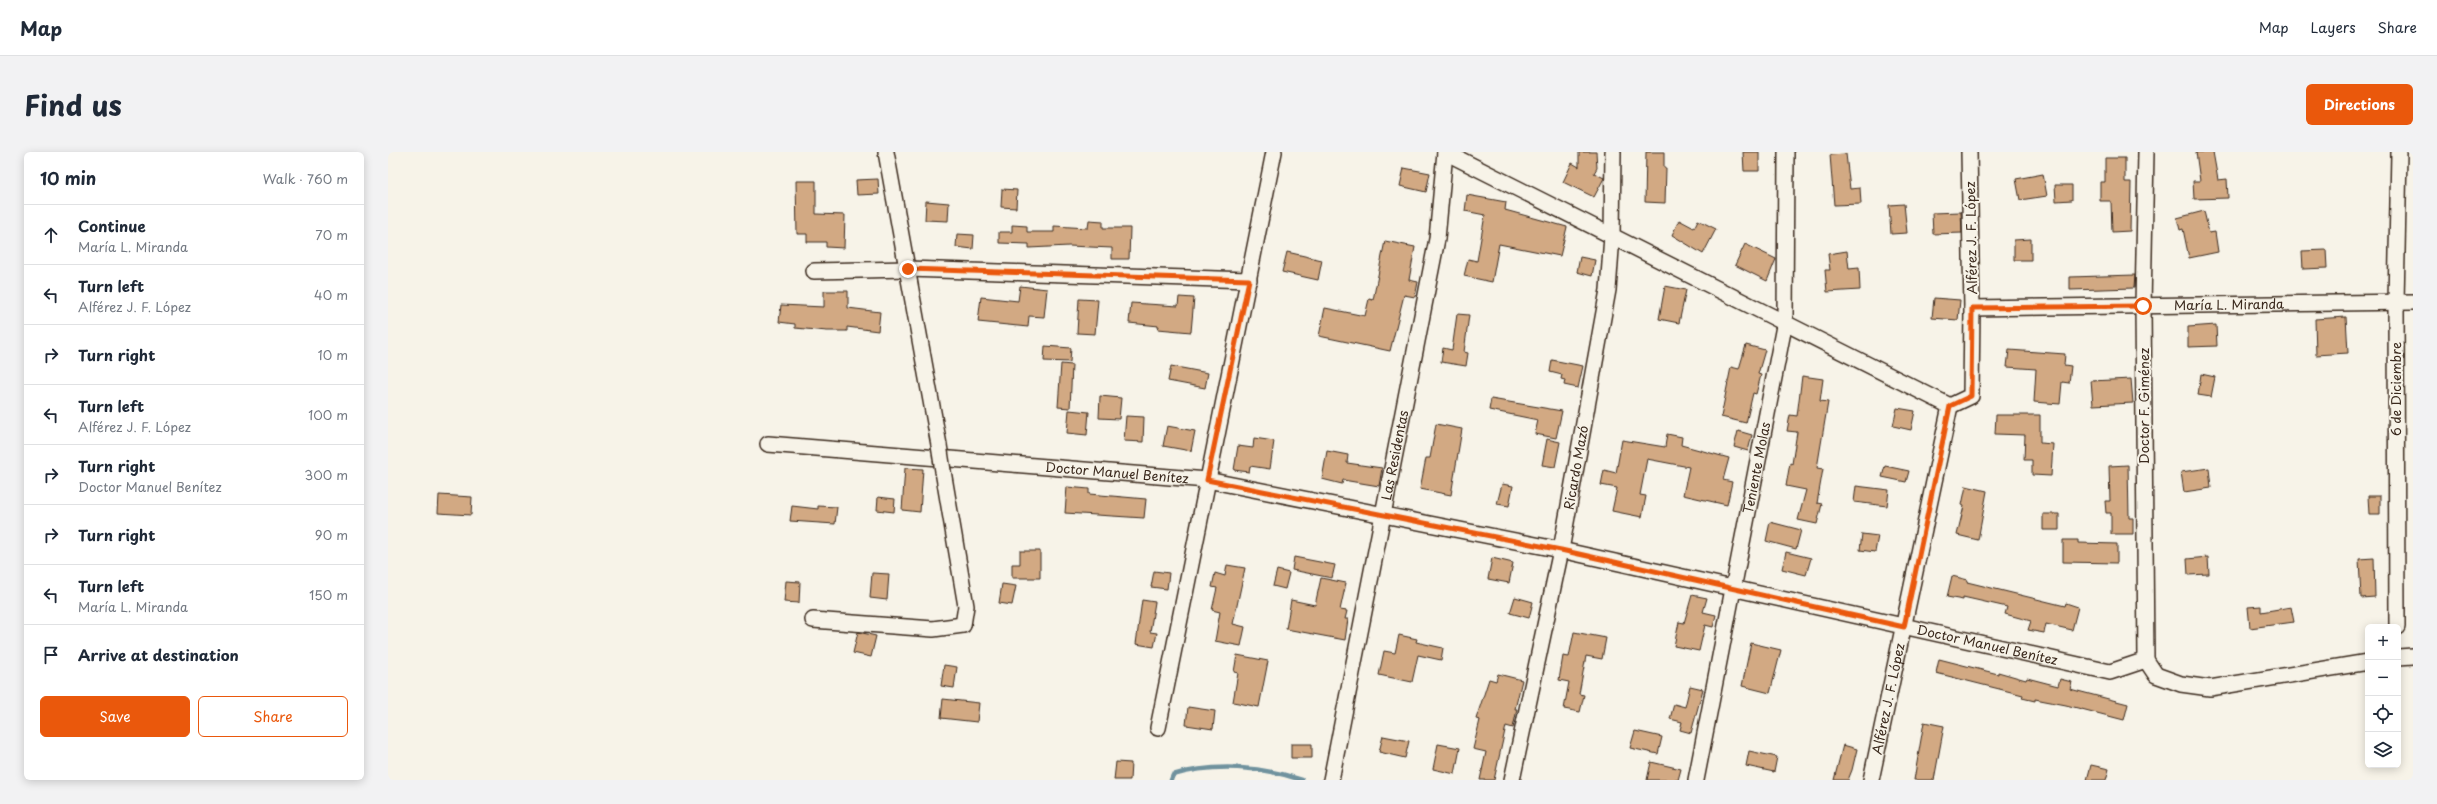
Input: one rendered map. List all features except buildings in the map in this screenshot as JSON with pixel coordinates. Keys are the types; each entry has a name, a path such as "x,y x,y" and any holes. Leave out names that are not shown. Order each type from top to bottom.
{"street":[{"path":"813,620 933,629 963,625 966,606 908,269 886,152"},
{"path":"1158,728 1274,152"},
{"path":"1445,152 1784,321 1950,406"},
{"name":"Las Residentas","path":"1332,774 1437,239 1445,152"},
{"name":"Ricardo Mazó","path":"1512,780 1561,550 1608,290 1612,236 1613,152"},
{"name":"Teniente Molas","path":"1696,780 1784,321 1786,152"},
{"name":"Alférez J. F. López","path":"1871,780 1950,406 1971,396 1972,308 1969,152"},
{"name":"Doctor F. Giménez","path":"2146,152 2143,306 2146,660"},
{"name":"6 de Diciembre","path":"2397,624 2396,302 2399,152"},
{"path":"814,271 908,269 1249,280"},
{"name":"María L. Miranda","path":"1972,308 2413,302"},
{"name":"Doctor Manuel Benítez","path":"768,444 1207,480 1561,550 2110,672 2146,660"},
{"path":"2401,657 2413,656"},
{"path":"2146,660 2156,675 2181,684 2210,688 2365,662"}],"waterway":[{"path":"1171,780 1173,775 1189,771 1221,768 1254,769 1286,775 1302,780"}],"route":[{"path":"908,269 1249,280 1207,480 1561,550 1904,627 1950,406 1971,396 1972,308 2143,306"}]}
